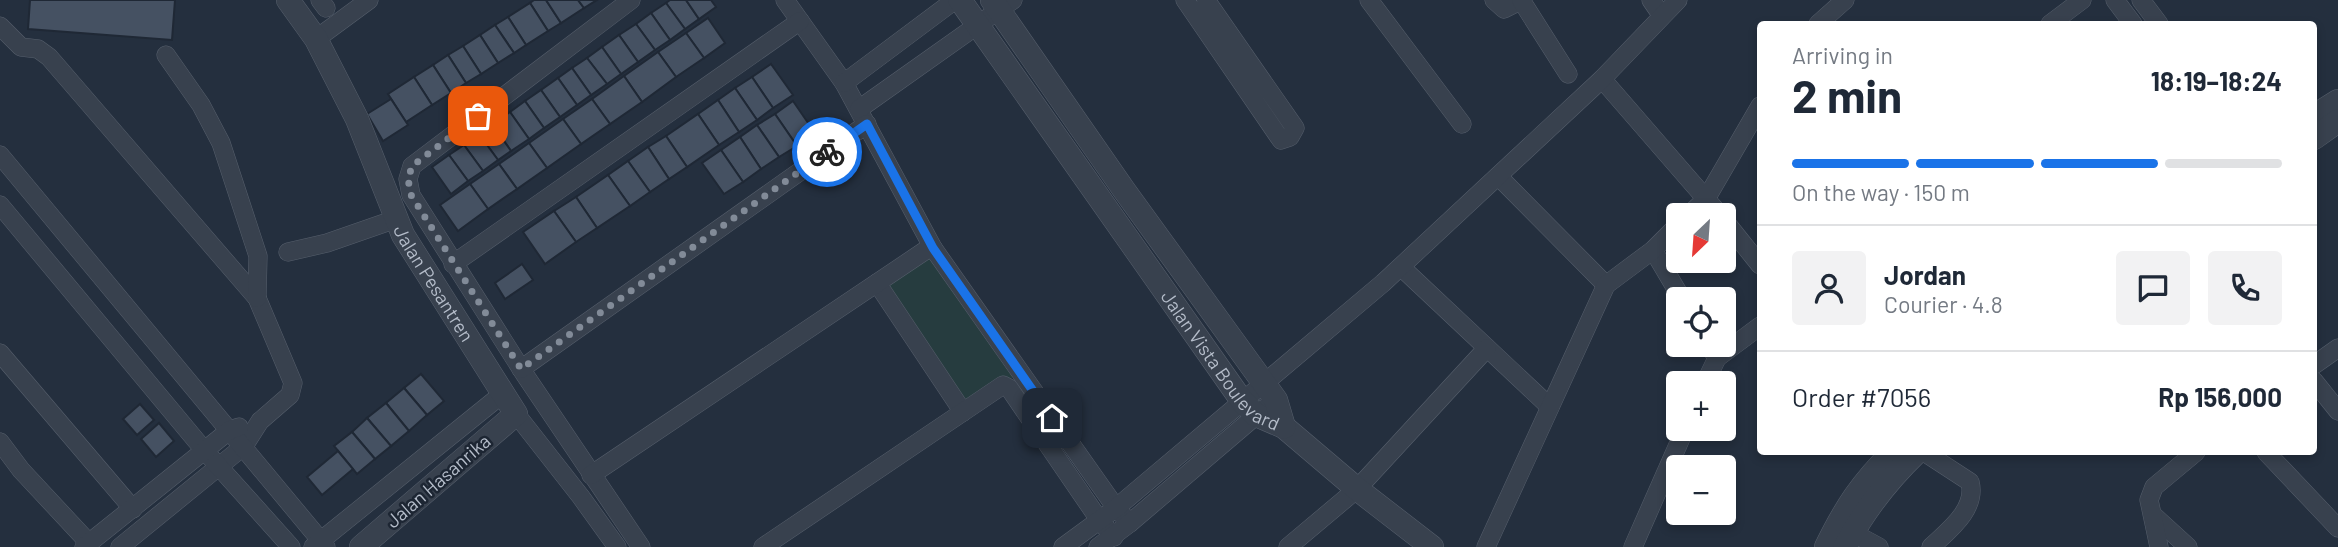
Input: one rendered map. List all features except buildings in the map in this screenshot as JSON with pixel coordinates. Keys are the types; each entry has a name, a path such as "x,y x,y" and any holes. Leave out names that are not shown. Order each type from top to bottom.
{"street":[{"name":"Jalan Pesantren","path":"288,0 316,39 357,119 403,235 516,414 617,547"},
{"path":"316,39 369,0"},
{"path":"631,0 412,166 408,179 411,195 453,264 641,547"},
{"path":"786,0 844,83 933,248 1116,508 1130,523"},
{"path":"844,83 958,0"},
{"name":"Jalan Vista Boulevard","path":"958,0 1249,408 1284,427"},
{"path":"1185,0 1281,140 1290,137 1295,128 1206,0"},
{"path":"1369,0 1462,124"},
{"path":"1494,0 1504,9 1519,0 1568,74"},
{"path":"1651,0 1662,16"},
{"path":"1063,547 1270,392 1602,79 1678,0"},
{"path":"1821,21 1844,0"},
{"path":"2054,21 2082,0"},
{"path":"2115,0 2131,21"},
{"path":"2141,0 2157,21"},
{"path":"521,369 863,116 978,25 1001,3"},
{"name":"Jalan Vista Boulevard","path":"1001,3 1132,201 1270,392 1284,427"},
{"path":"453,264 800,21"},
{"path":"0,26 21,47 38,49 50,57 257,298 293,383 290,395 260,421 244,446 120,547"},
{"path":"166,55 201,105 221,143 258,256 257,298"},
{"path":"1602,79 1710,203"},
{"path":"2317,115 2338,102"},
{"path":"1702,203 1757,111"},
{"path":"2317,136 2338,121"},
{"path":"0,155 244,446 320,545 495,400"},
{"path":"1499,177 1606,285"},
{"path":"0,205 204,450 291,547"},
{"path":"288,252 327,243 397,219"},
{"path":"1736,235 1757,260"},
{"path":"1486,547 1606,285 1666,237"},
{"path":"591,475 926,250 933,248"},
{"path":"1653,250 1675,287"},
{"path":"1401,267 1550,407"},
{"path":"877,283 963,412"},
{"path":"1736,339 1757,328"},
{"path":"1288,547 1357,489 1487,348"},
{"path":"2317,363 2338,348"},
{"path":"0,354 133,509"},
{"path":"763,547 1003,385 1006,385 1100,521 1114,537"},
{"path":"2317,385 2338,411"},
{"path":"1098,547 1130,523 1249,408"},
{"name":"Jalan Hasanrika","path":"360,547 516,414"},
{"path":"0,442 87,545 229,430 260,421"},
{"path":"1284,427 1357,489 1432,547"},
{"path":"1633,547 1680,441"},
{"path":"1845,534 1866,478 1890,455"},
{"path":"1826,547 1857,522 1891,478 1914,455"},
{"path":"1927,455 1970,482 1972,490 1966,511 1931,547"},
{"path":"2159,547 2149,500 2154,487 2192,455"},
{"path":"2269,455 2338,528"},
{"path":"2154,516 2188,547"},
{"path":"1845,534 1879,547"}],"green space":[{"path":"933,248 1021,372 963,412 877,283"}],"way so far":[{"path":"478,116 412,166 408,179 411,195 521,369 827,152"}],"route":[{"path":"827,152 867,124 933,248 1052,418"}]}
